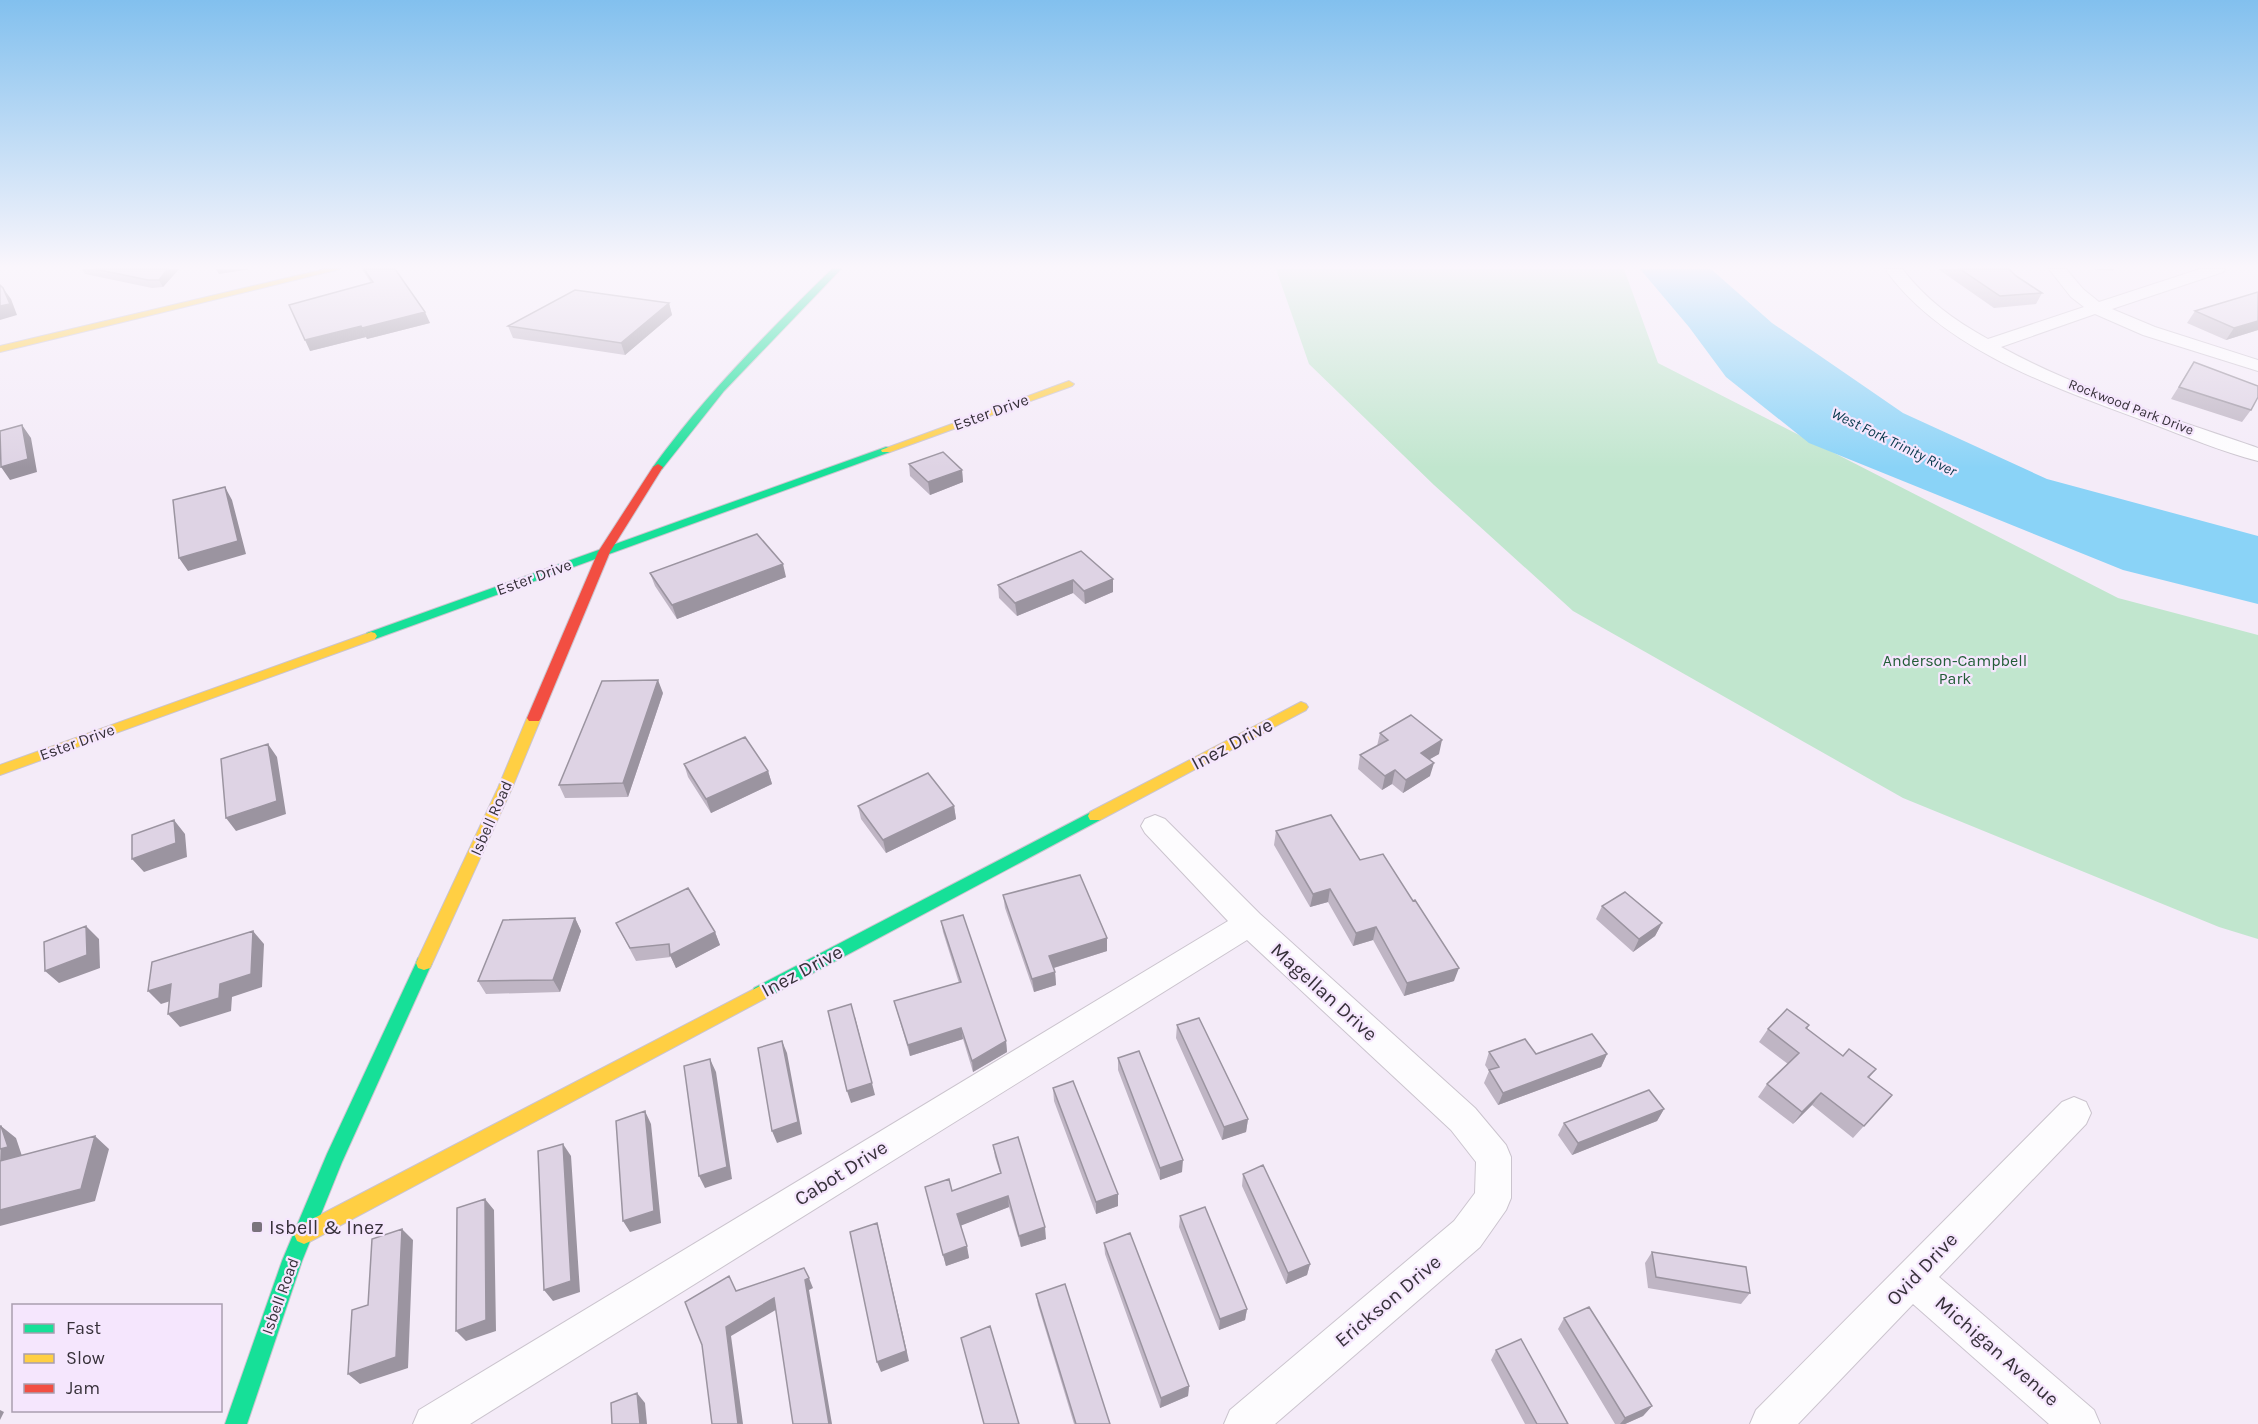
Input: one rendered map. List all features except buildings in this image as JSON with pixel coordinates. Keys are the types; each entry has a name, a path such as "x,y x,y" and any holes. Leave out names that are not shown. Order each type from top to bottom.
{"street":[{"path":"0,349 57,335"},
{"name":"Isbell Road","path":"236,1424 304,1234 339,1150 505,788 604,552 648,482 686,429 770,335"},
{"name":"Rockwood Park Drive","path":"1970,335 1986,346 2088,392 2258,455"},
{"path":"1986,346 2017,335"},
{"path":"2163,335 2258,366"},
{"name":"Ester Drive","path":"0,770 1069,384"},
{"name":"Inez Drive","path":"304,1234 1300,707"},
{"name":"Magellan Drive","path":"1155,826 1249,923 1463,1119 1494,1156"},
{"name":"Cabot Drive","path":"433,1424 1249,923"},
{"name":"Ovid Drive","path":"1770,1424 2074,1113"},
{"name":"Erickson Drive","path":"1244,1424 1467,1234 1493,1198 1494,1156"},
{"name":"Michigan Avenue","path":"1913,1278 2080,1424"}],"green space":[{"name":"Anderson-Campbell Park","path":"1299,335 1648,335 1658,363 2118,598 2258,635 2258,939 2219,927 1903,798 1573,611 1434,485 1309,364"}],"water":[{"name":"West Fork Trinity River","path":"1695,335 1790,335 1903,413 2047,479 2258,536 2258,604 2123,570 1809,443 1726,377"}],"traffic: fast":[{"path":"658,467 699,414 771,335"},
{"path":"371,636 886,450"},
{"path":"760,993 1095,816"},
{"path":"236,1424 292,1261 334,1160 424,963"}],"traffic: slow":[{"path":"0,349 57,335"},
{"path":"886,450 1069,384"},
{"path":"0,770 371,636"},
{"path":"1095,816 1301,707"},
{"path":"424,963 505,788 534,718"},
{"path":"304,1234 760,993"}],"traffic: jam":[{"path":"534,718 604,552 658,467"}],"place":[{"name":"Isbell & Inez","path":"257,1227"}]}
